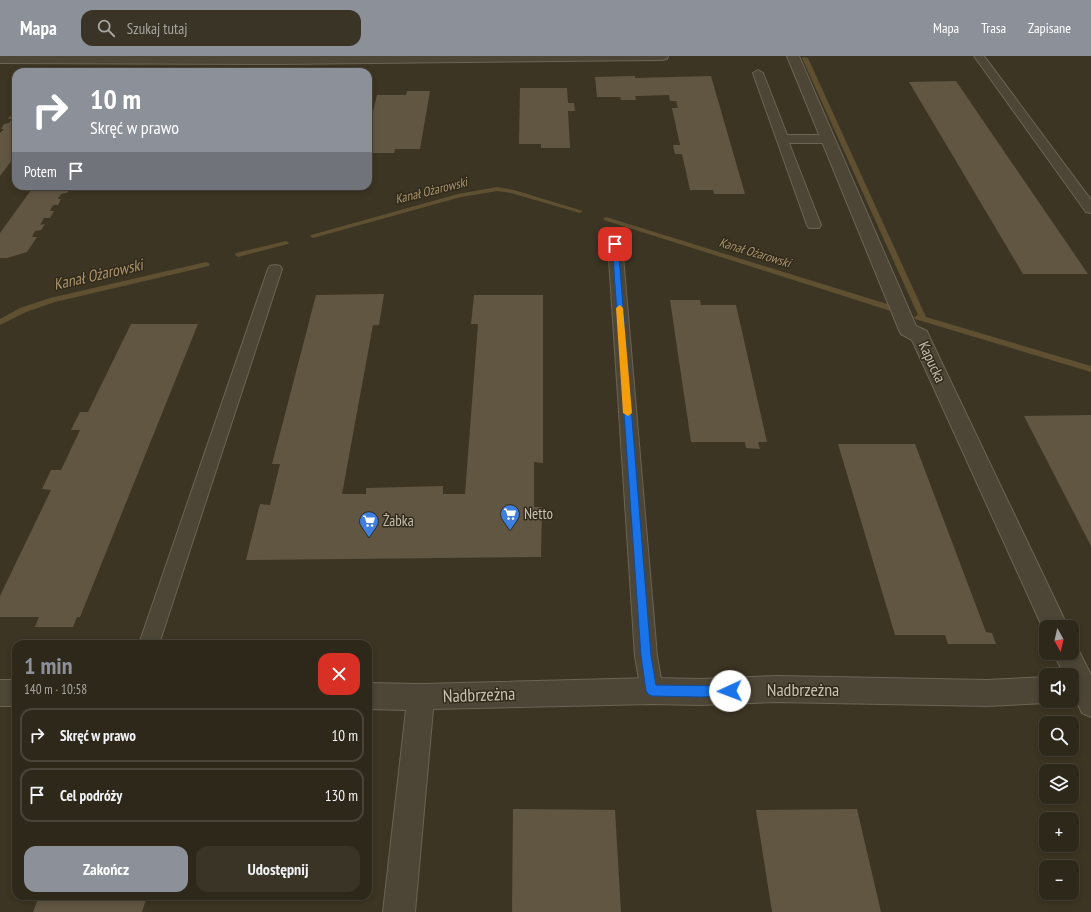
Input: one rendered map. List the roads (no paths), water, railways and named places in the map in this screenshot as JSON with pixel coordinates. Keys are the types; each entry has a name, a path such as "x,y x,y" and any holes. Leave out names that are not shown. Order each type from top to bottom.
{"street":[{"path":"0,59 39,57 281,60 662,56"},
{"name":"Kapucka","path":"793,56 908,330 920,336 1052,620"},
{"path":"1070,660 1084,693"},
{"name":"Nadbrzeżna","path":"372,696 421,697 652,691 700,692 777,689 987,693 1039,690"},
{"path":"0,693 12,693"},
{"path":"399,912 421,697"}],"lane":[{"path":"980,56 1091,209"},
{"path":"758,73 814,225"},
{"path":"782,139 828,139"},
{"path":"615,244 646,656 652,691"},
{"path":"150,640 275,269"}],"waterway":[{"path":"805,58 923,318"},
{"name":"Kanał Ożarowski","path":"313,236 460,195 497,189 512,191 580,211"},
{"name":"Kanał Ożarowski","path":"606,219 897,310"},
{"name":"Kanał Ożarowski","path":"238,255 286,243"},
{"name":"Kanał Ożarowski","path":"0,322 23,310 53,300 206,264"},
{"name":"Kanał Ożarowski","path":"918,317 1091,369"}],"place":[{"name":"Netto","path":"510,531"},
{"name":"Żabka","path":"369,538"}]}
